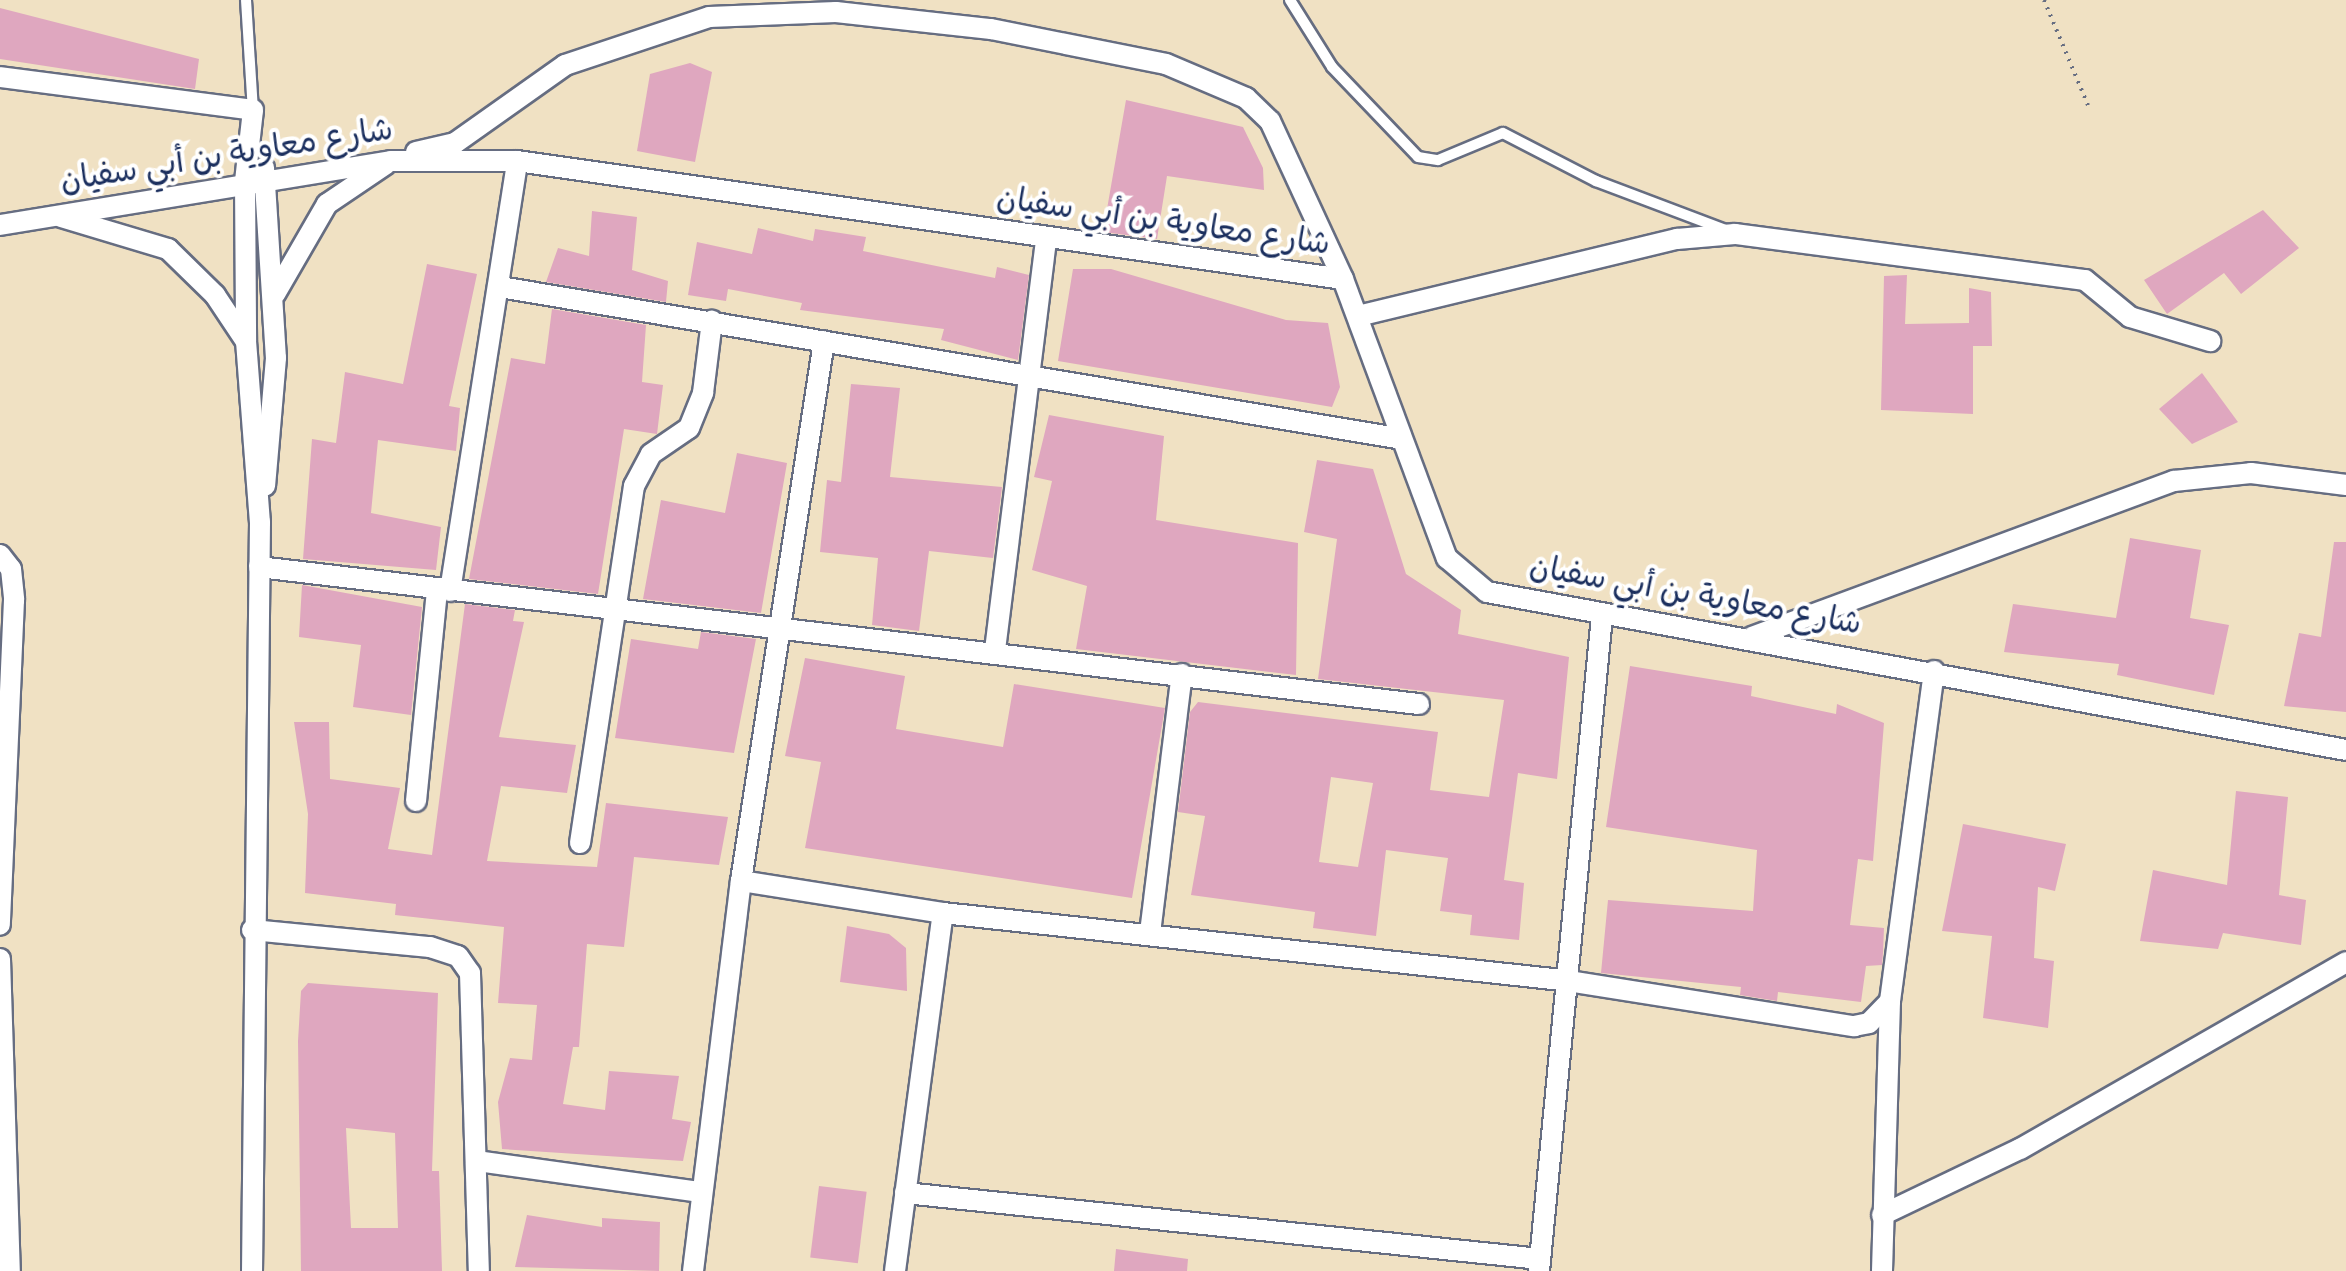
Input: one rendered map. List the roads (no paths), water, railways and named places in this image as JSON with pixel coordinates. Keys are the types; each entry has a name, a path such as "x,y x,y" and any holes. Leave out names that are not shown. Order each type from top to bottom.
{"street":[{"path":"275,294 327,204 391,161 455,143 565,65 709,17 836,12 991,29 1166,64 1246,98 1270,121 1343,279"},
{"path":"0,77 253,110 252,141 245,181 246,341 260,522 252,930 252,1271 238,1271"},
{"path":"252,141 268,177 275,294 270,454 260,522"},
{"name":"شارع معاوية بن أبي سفيان","path":"0,225 268,177 391,161 517,161 1046,241 1343,279 1397,438 1447,558 1464,576 1487,592 1602,616 1752,637 2346,750"},
{"path":"416,801 443,590 500,287 517,161"},
{"path":"54,215 168,249 215,295 246,341"},
{"path":"1358,316 1677,239 1735,234 2085,280 2130,317 2210,341"},
{"path":"995,650 1046,241"},
{"path":"500,287 1031,373 1397,438"},
{"path":"580,843 610,609 634,486 651,454 689,428 703,393 712,321"},
{"path":"693,1271 700,1192 741,881 824,341"},
{"path":"1752,637 2174,481 2251,473 2346,485"},
{"path":"0,555 11,569 14,600 0,925"},
{"path":"259,567 610,609 995,650 1419,704"},
{"path":"905,1193 1540,1265 1562,980 1602,616"},
{"path":"1882,1271 1890,1001 1934,671"},
{"path":"1150,933 1182,674"},
{"path":"741,881 943,913 1562,980 1854,1026 1890,1001"},
{"path":"895,1271 943,913"},
{"path":"252,930 401,943 458,956 475,999 479,1271"},
{"path":"0,959 10,1271"},
{"path":"1882,1215 2020,1149 2346,962"},
{"path":"477,1161 700,1192"}],"lane":[{"path":"246,0 253,110"},
{"path":"1290,0 1332,67 1418,157 1438,160 1503,133 1596,181 1735,234"}]}
